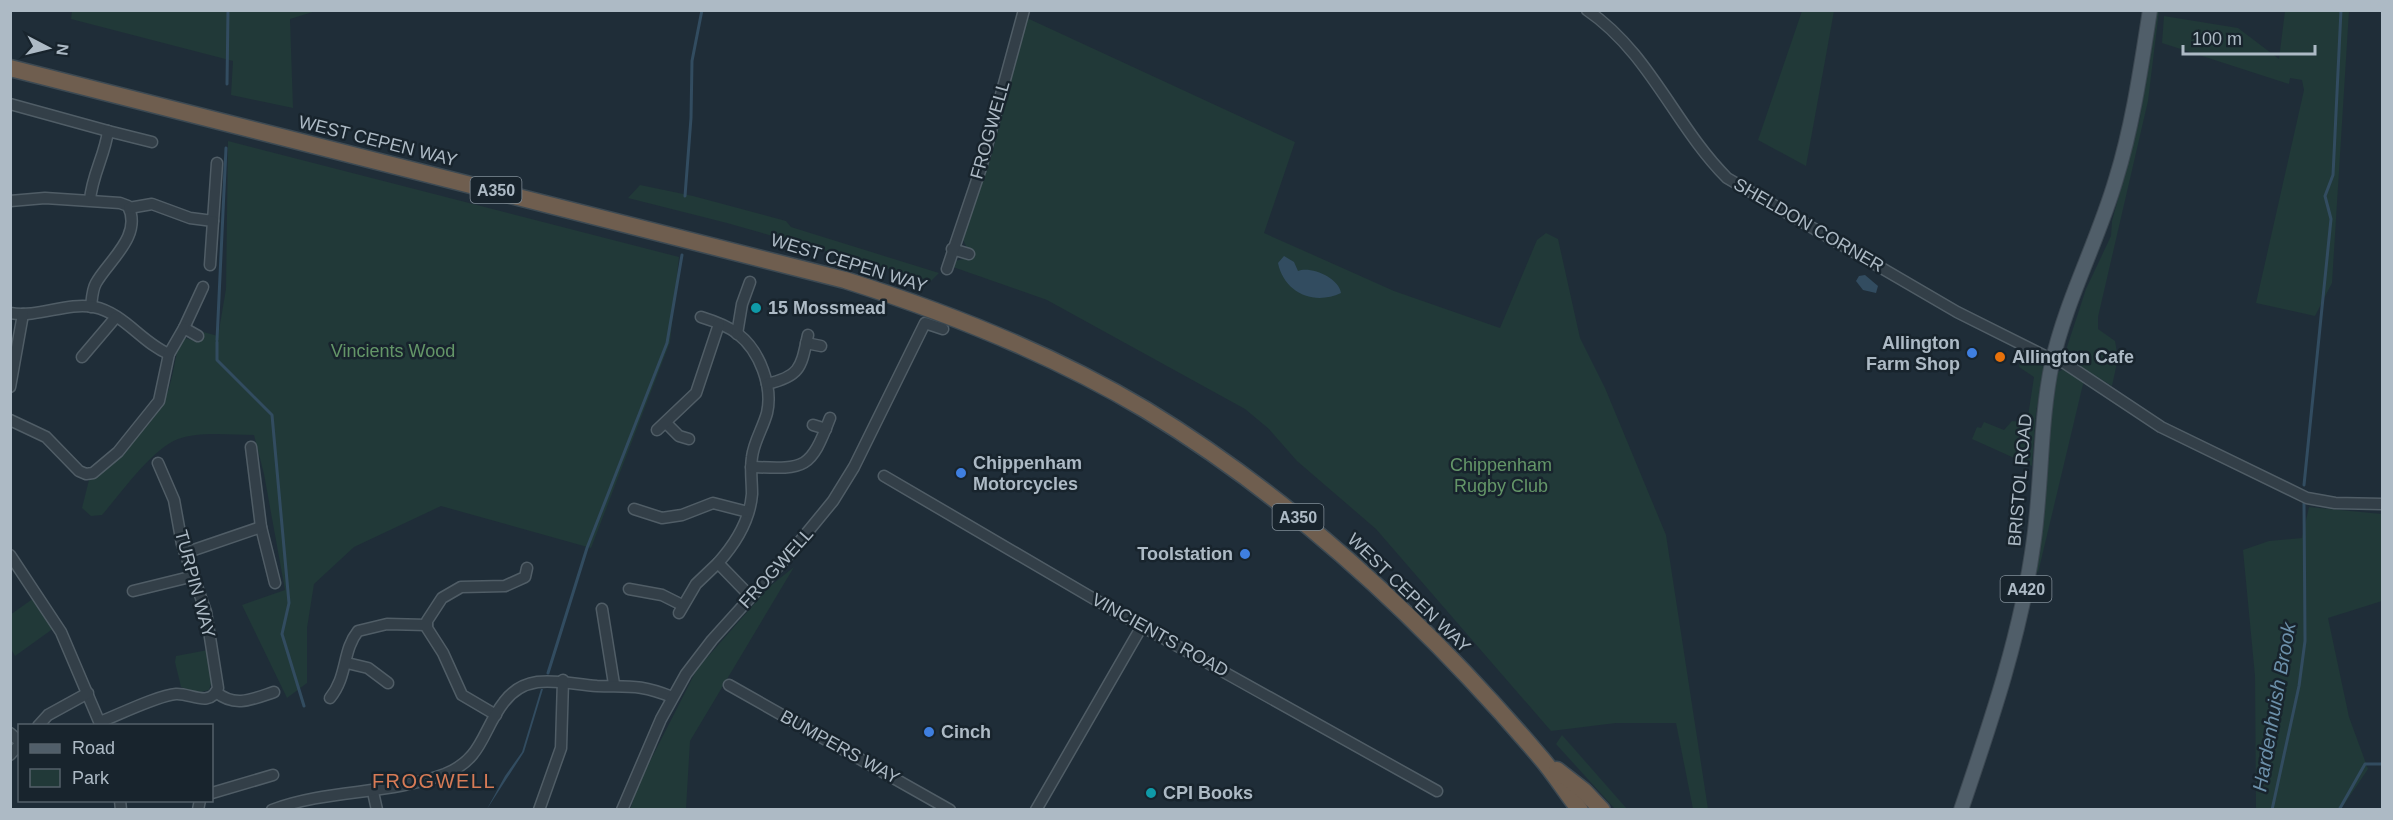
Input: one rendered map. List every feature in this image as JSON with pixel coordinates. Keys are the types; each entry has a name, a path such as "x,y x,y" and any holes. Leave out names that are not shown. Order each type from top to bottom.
{"highway":[{"name":"WEST CEPEN WAY","path":"10,68 834,277 928,307 1022,346 1146,410 1271,495 1340,552 1398,606 1542,759 1580,810"},
{"name":"WEST CEPEN WAY","path":"1542,759 1584,791 1602,810"}],"main road":[{"name":"A420","path":"2054,358 2116,180 2131,126 2150,10"},
{"name":"BRISTOL ROAD","path":"1961,810 2004,672 2027,583 2034,537 2044,405 2054,358"}],"street":[{"name":"FROGWELL","path":"947,269 981,168 1024,10"},
{"name":"SHELDON CORNER","path":"1587,10 1629,46 1707,158 1727,178 1957,312 2054,358 2161,427 2307,498 2335,503 2382,504"},
{"path":"10,104 152,142"},
{"path":"90,200 94,173 104,156 108,130"},
{"path":"210,265 217,163"},
{"path":"10,201 45,198 90,200 120,203 129,208 152,204 190,218 213,221"},
{"path":"91,307 97,282 124,244 130,218 129,208"},
{"path":"952,249 969,254"},
{"path":"737,334 742,304 750,282"},
{"path":"10,420 46,437 79,471 86,474 93,473 118,452 159,401 170,354 203,287"},
{"path":"10,313 23,314 91,307 116,317 157,348 170,354"},
{"path":"10,387 23,314"},
{"path":"636,586 664,596 681,609 700,580 718,563 736,540 748,512 752,492 751,467 755,442 767,413 767,384 753,353 737,334 701,316"},
{"path":"82,357 116,317"},
{"name":"FROGWELL","path":"622,810 672,697 704,649 812,529 845,483 920,320 943,329"},
{"path":"689,439 662,427 696,393 719,324"},
{"path":"184,328 198,336"},
{"path":"767,384 796,373 802,362 807,339 820,346"},
{"path":"751,467 783,468 801,465 813,456 830,418"},
{"path":"813,425 826,429"},
{"path":"251,447 261,527 275,583"},
{"name":"TURPIN WAY","path":"158,463 174,500 185,553 208,624 218,684 216,692"},
{"name":"VINCIENTS ROAD","path":"884,476 1143,626 1437,791"},
{"path":"634,509 647,511 662,518 674,517 713,503 748,512"},
{"path":"185,553 261,527"},
{"path":"10,555 61,632 101,724 170,695 179,694 201,699 210,697 216,692 226,700 240,702 274,692"},
{"path":"718,563 751,597"},
{"path":"133,591 194,576"},
{"path":"427,625 442,598 453,590 470,585 505,586 528,576"},
{"path":"602,609 614,684"},
{"path":"335,696 347,663 352,638 363,628 387,624 427,625"},
{"path":"427,625 443,653 458,694 496,715"},
{"path":"1036,810 1143,626"},
{"path":"347,663 368,668 382,681"},
{"path":"272,810 414,784 461,765 477,750 507,698 520,688 544,681 647,688 672,697"},
{"path":"538,807 561,748 563,681"},
{"name":"BUMPERS WAY","path":"729,685 951,810"},
{"path":"40,724 48,715 88,693"},
{"path":"213,793 269,779"},
{"path":"373,792 377,810"}],"green space":[{"path":"72,11 316,11 290,19 293,108 231,95 233,61 71,19"},
{"path":"1802,11 1834,11 1806,166 1758,140"},
{"path":"2157,11 2159,11 2148,101 2098,317 2098,329 2115,341 2118,358 2112,386 2076,364 2066,350 2086,289 2111,236 2112,221 2140,118"},
{"path":"2285,11 2349,11 2332,283 2315,316 2256,303 2304,90 2302,80 2290,78 2289,84 2162,43 2164,16 2238,28 2279,59"},
{"name":"Chippenham Rugby Club","path":"1027,18 1295,142 1264,233 1394,291 1500,328 1537,240 1546,233 1558,239 1580,338 1605,388 1666,535 1708,809 1693,809 1676,723 1616,723 1551,731 1376,529 1297,461 1269,429 1245,409 1047,300 953,267 955,261 967,258 968,250 962,238 992,154"},
{"name":"Vincients Wood","path":"228,141 679,257 670,342 591,548 441,506 354,547 314,584 307,628 307,683 287,698 242,605 285,590 264,474 254,435 206,434 178,439 168,444 148,462 102,515 91,516 82,508 89,480 107,467 141,434 163,403 169,389 179,344 185,338 199,342 203,332 218,336 226,289"},
{"path":"640,185 693,196 786,221 791,227 939,273 931,281 727,223 628,198"},
{"path":"2028,355 2044,367 2036,413 2032,466 1972,439 1977,427 1981,428 1984,422 2004,430 2012,421 2027,423 2034,377 2019,367 2020,359"},
{"path":"2066,368 2084,380 2038,573 2036,570 2051,399 2058,372"},
{"path":"2309,507 2382,514 2382,601 2328,618 2349,717 2368,769 2341,809 2256,809 2255,676 2243,550 2269,541 2302,538"},
{"path":"794,567 690,741 686,809 630,810 639,783 697,669 769,587"},
{"path":"34,598 54,628 15,656 11,649 10,615"},
{"path":"208,650 212,681 209,690 197,693 181,687 175,662 176,656"},
{"path":"1562,735 1627,809 1615,809 1556,744"}],"water":[{"path":"1284,256 1294,262 1298,271 1310,270 1324,274 1335,283 1341,293 1320,298 1301,294 1293,289 1286,282 1278,263"},
{"path":"1865,275 1878,286 1876,293 1863,290 1856,281 1859,276"},
{"path":"541,689 543,689 524,752 487,809 505,776 522,752"}],"waterway":[{"path":"227,84 228,10"},
{"path":"685,196 691,118 692,61 702,10"},
{"path":"2304,485 2331,219 2325,196 2333,175 2341,10"},
{"path":"217,340 226,148"},
{"path":"548,673 587,548 667,343 682,255"},
{"path":"217,342 217,360 272,415 289,603 282,634 304,706"},
{"name":"Hardenhuish Brook","path":"2272,810 2299,686 2305,641 2304,502"},
{"path":"2339,810 2365,764 2382,764"}],"place":[{"name":"15 Mossmead","path":"756,308"},
{"name":"Allington Farm Shop","path":"1972,353"},
{"name":"Allington Cafe","path":"2000,357"},
{"name":"Chippenham Motorcycles","path":"961,473"},
{"name":"Toolstation","path":"1245,554"},
{"name":"Cinch","path":"929,732"},
{"name":"CPI Books","path":"1151,793"}],"district":[{"name":"FROGWELL","path":"434,781"}]}
